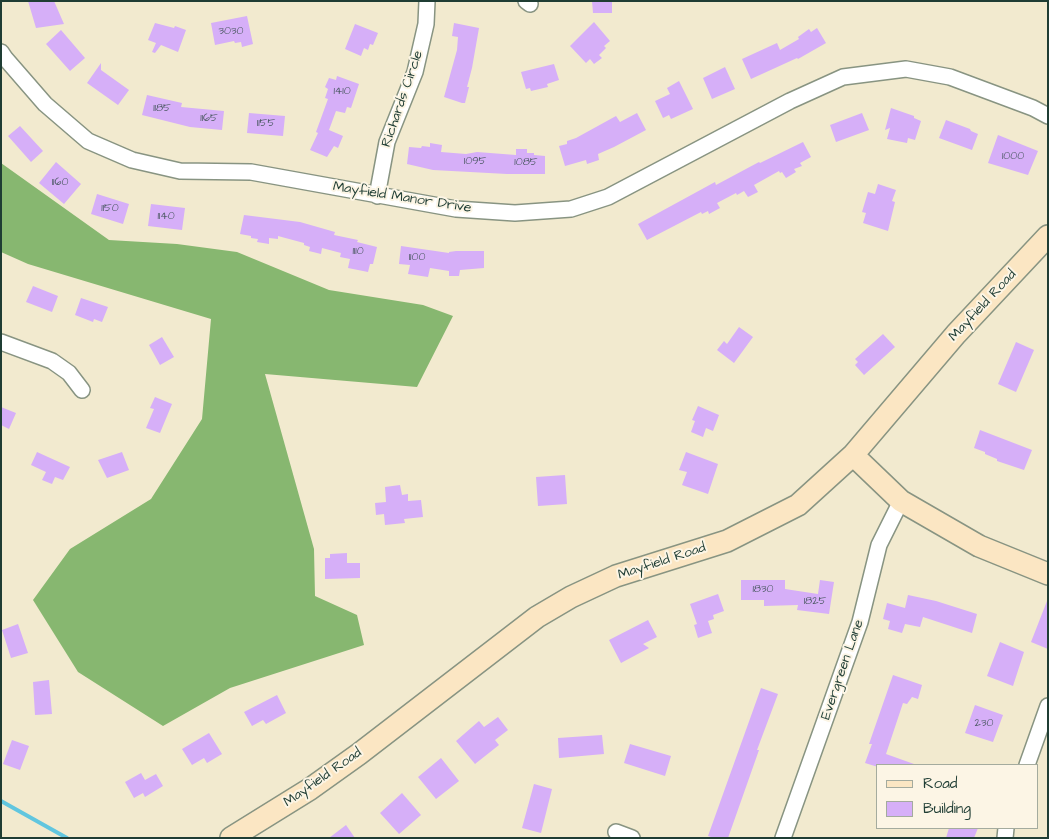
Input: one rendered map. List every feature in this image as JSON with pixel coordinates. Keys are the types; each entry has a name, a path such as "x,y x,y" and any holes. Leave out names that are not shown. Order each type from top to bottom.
{"street":[{"name":"Richards Circle","path":"377,196 387,142 415,72 426,24 427,1"},
{"name":"Mayfield Manor Drive","path":"1,52 45,104 88,141 132,160 180,171 251,172 456,209 515,212 571,210 608,197 790,101 843,77 906,69 950,78 1033,108 1048,116"},
{"name":"Mayfield Road","path":"231,838 317,784 537,617 571,597 616,576 727,541 798,505 853,455 956,334 1048,236"},
{"path":"1,342 52,361 69,373 82,390"},
{"path":"853,455 901,502 979,546 1048,574"},
{"name":"Evergreen Lane","path":"783,838 860,622 879,545 901,502"},
{"path":"1027,764 1048,706"},
{"path":"616,832 632,838"}],"green space":[{"path":"1,163 109,240 177,244 237,252 329,290 423,305 453,316 417,387 265,374 314,549 315,596 357,615 364,645 230,688 163,726 78,672 33,600 70,549 151,499 202,419 211,319 28,264 1,252"}],"building":[{"path":"28,1 54,1 64,24 36,28"},
{"path":"592,1 612,1 612,13 593,13"},
{"path":"247,16 253,44 242,47 241,42 235,43 234,41 215,45 211,23"},
{"path":"594,22 610,41 604,46 606,48 599,55 602,58 594,64 590,59 586,63 570,46"},
{"path":"155,23 186,30 178,52 161,45 155,53 152,52 156,43 148,40"},
{"path":"454,23 479,28 465,103 444,97 457,50 458,37 452,36"},
{"path":"355,24 378,33 373,45 370,44 368,50 364,48 361,56 345,49"},
{"path":"817,28 826,43 798,59 751,79 742,59 777,43 780,50 799,39 798,37 809,29 811,32"},
{"path":"61,30 85,58 70,71 46,44"},
{"path":"101,63 101,70 129,90 118,105 87,83"},
{"path":"554,64 559,80 547,84 548,87 531,91 530,88 526,89 521,72"},
{"path":"725,67 735,89 712,99 703,78"},
{"path":"337,76 359,84 351,108 347,107 345,113 336,111 329,130 343,136 338,148 334,146 327,157 310,150 318,133 316,132 328,99 325,98 328,89 325,87 329,78 336,80"},
{"path":"679,81 693,109 671,119 669,115 663,118 655,101 670,94 667,88"},
{"path":"147,95 182,103 181,107 224,111 222,130 190,127 142,115"},
{"path":"891,108 914,116 914,118 921,121 915,140 908,138 907,143 887,139 890,128 885,130"},
{"path":"249,113 285,116 283,136 247,133"},
{"path":"637,113 646,130 598,154 599,160 587,164 586,160 565,166 559,146 567,144 567,141 616,116 620,122"},
{"path":"862,113 869,130 836,142 830,125"},
{"path":"946,120 978,134 972,150 939,138"},
{"path":"20,126 43,151 31,162 8,136"},
{"path":"998,135 1038,151 1028,175 988,163"},
{"path":"803,142 811,157 800,163 802,166 794,169 796,172 786,178 779,171 754,185 758,192 748,197 744,191 737,195 736,193 717,203 720,208 709,214 708,211 702,214 701,212 647,240 638,224 715,182 716,185 759,162"},
{"path":"430,143 442,145 441,152 466,154 477,152 516,155 516,149 527,149 527,153 545,156 545,174 433,170 407,164 409,147 430,147"},
{"path":"56,162 81,184 64,204 39,183"},
{"path":"878,184 896,190 892,201 895,202 888,231 863,223 866,213 862,212 868,192 875,194"},
{"path":"97,194 129,204 123,224 91,214"},
{"path":"151,204 185,208 182,230 148,226"},
{"path":"244,215 300,222 335,232 334,235 358,240 357,242 377,247 373,264 370,264 368,272 348,268 350,259 340,257 341,253 322,248 321,254 309,251 310,247 304,245 304,243 278,236 278,239 269,238 269,244 257,242 258,239 240,234"},
{"path":"401,246 449,253 456,251 484,251 484,268 460,270 459,276 449,276 449,271 430,268 428,277 408,274 410,265 399,264"},
{"path":"33,286 58,296 52,312 26,302"},
{"path":"81,298 108,307 102,322 94,319 93,322 75,315"},
{"path":"739,327 753,337 734,363 717,350 724,341 727,344"},
{"path":"883,334 895,347 864,375 855,365 858,362 855,359"},
{"path":"162,337 174,357 160,365 149,345"},
{"path":"1016,342 1034,350 1016,392 998,384"},
{"path":"155,397 172,404 160,433 146,428 154,409 150,408"},
{"path":"698,406 719,415 713,431 706,428 703,437 691,432 695,421 692,420"},
{"path":"1,407 16,413 9,429 1,425"},
{"path":"980,430 1032,450 1024,470 997,461 997,459 985,454 985,452 974,448"},
{"path":"37,452 70,467 63,480 55,477 52,484 42,480 46,472 31,465"},
{"path":"122,452 129,470 107,478 98,460"},
{"path":"686,452 718,464 708,494 682,485 687,472 679,470"},
{"path":"565,475 567,504 538,506 536,477"},
{"path":"400,485 402,495 408,494 408,501 421,500 423,517 404,519 405,523 385,525 384,514 376,515 375,503 386,502 385,487"},
{"path":"347,553 347,563 360,563 360,578 325,579 325,558 330,558 330,554"},
{"path":"741,580 785,580 785,589 818,594 820,580 834,582 829,614 797,610 798,605 764,606 764,600 741,600"},
{"path":"718,594 724,611 713,615 714,619 708,621 712,633 698,638 694,625 697,624 690,604"},
{"path":"908,595 936,601 977,614 972,633 923,617 920,627 905,624 902,633 888,629 890,621 883,619 887,603 905,608"},
{"path":"1048,601 1048,649 1031,642"},
{"path":"648,620 657,637 643,644 649,648 621,663 609,640"},
{"path":"18,624 28,653 11,658 2,630"},
{"path":"1000,642 1024,652 1013,686 987,676"},
{"path":"893,675 922,685 918,699 912,697 907,704 903,703 886,754 914,764 876,764 876,766 865,763 872,744 869,744"},
{"path":"49,680 52,714 35,715 33,682"},
{"path":"761,688 778,694 728,838 708,836"},
{"path":"277,695 286,713 266,724 263,720 252,726 244,712"},
{"path":"975,705 1003,715 993,742 965,733"},
{"path":"498,717 508,730 495,740 499,745 475,764 456,741 479,721 484,727"},
{"path":"209,733 222,754 207,763 204,758 192,765 182,749"},
{"path":"602,735 604,754 559,758 558,738"},
{"path":"12,740 29,746 20,770 3,764"},
{"path":"630,744 671,756 665,776 624,763"},
{"path":"441,758 459,781 436,799 418,777"},
{"path":"141,773 145,780 156,774 163,786 145,797 143,793 134,798 125,782"},
{"path":"534,784 552,789 541,833 522,828"},
{"path":"402,793 421,815 399,834 380,813"},
{"path":"346,825 355,838 329,838"},
{"path":"949,829 978,829 974,838 946,838"}],"waterway":[{"path":"1,801 67,838"}]}
